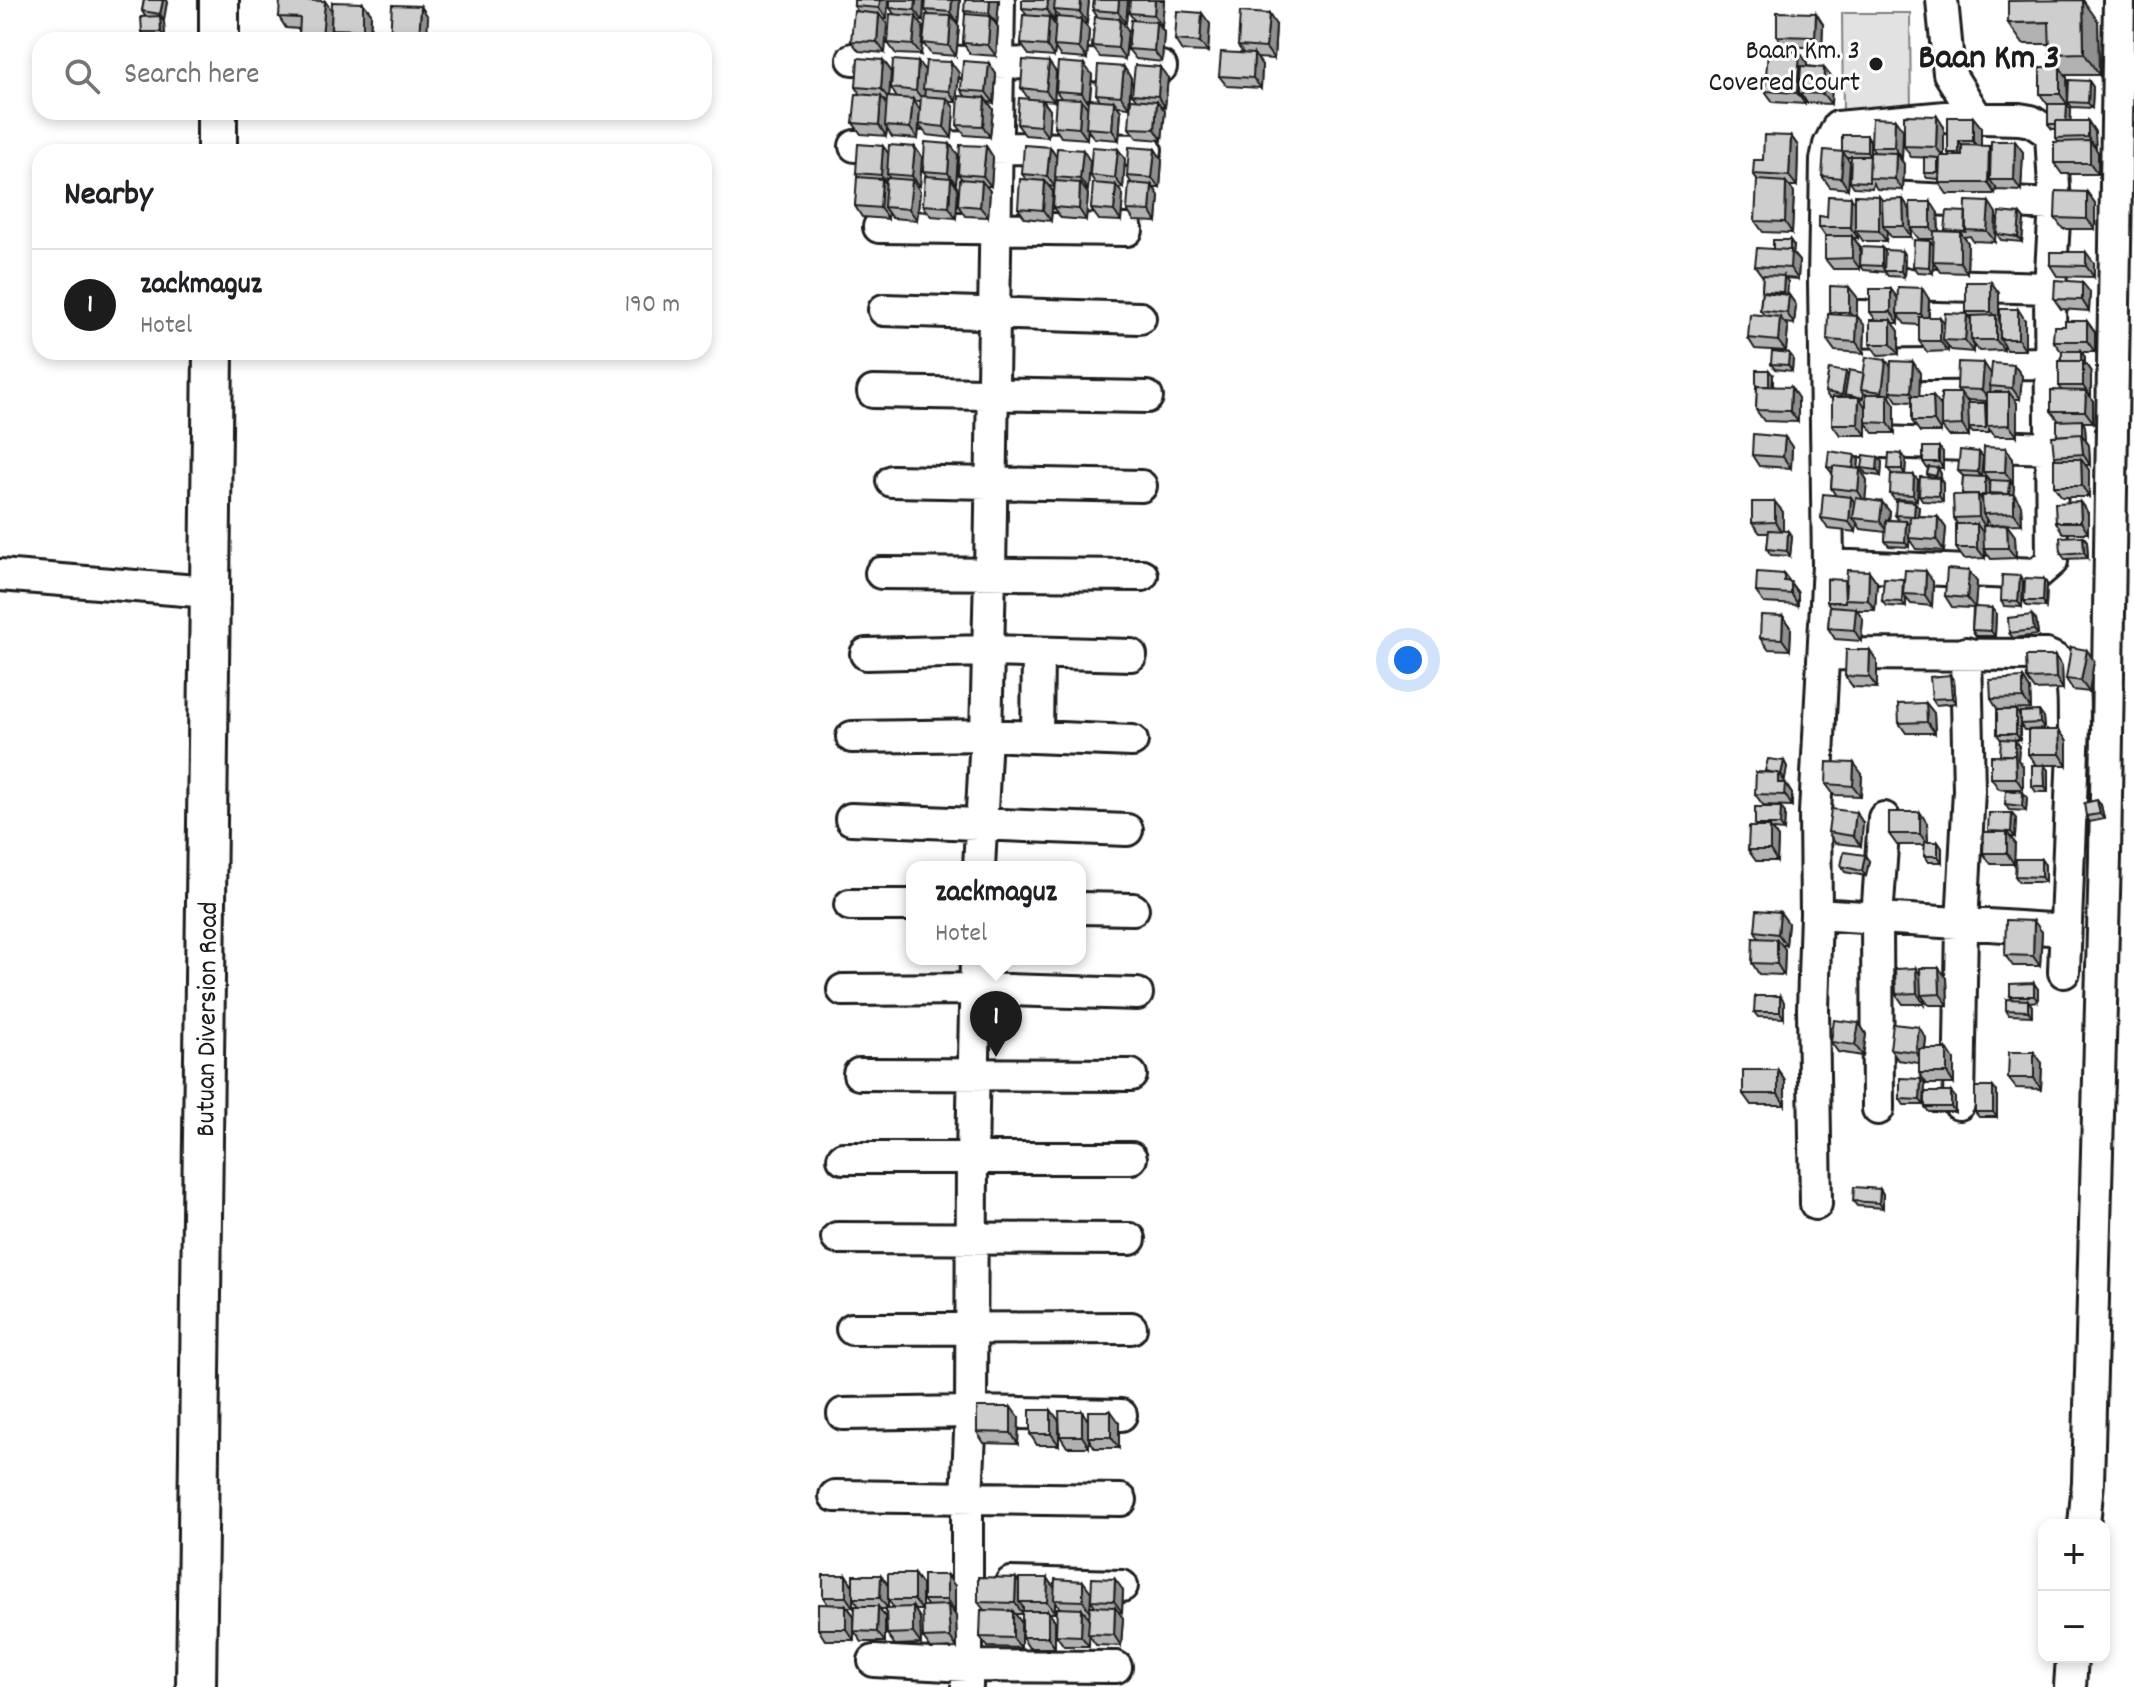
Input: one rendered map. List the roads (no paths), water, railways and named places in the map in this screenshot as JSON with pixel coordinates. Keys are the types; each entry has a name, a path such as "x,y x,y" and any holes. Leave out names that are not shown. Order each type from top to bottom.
{"main road":[{"path":"219,0 219,32"},
{"path":"217,120 217,144"},
{"name":"Butuan Diversion Road","path":"196,1687 213,360"}],"street":[{"path":"979,861 990,573 999,0"},
{"path":"1942,0 1949,73 1977,118"},
{"path":"2085,1519 2120,823 2123,424 2119,0"},
{"path":"853,59 1161,67"},
{"path":"1930,120 1949,73"},
{"path":"1816,1204 1813,1009 1815,813 1828,565 1824,282 1826,160 1838,127 1853,124 1977,118 2031,121 2051,134 2055,205 2050,288 2052,561 2037,574 1828,565"},
{"path":"855,146 1146,150"},
{"path":"1826,194 2055,205"},
{"path":"879,227 1127,230"},
{"path":"1824,282 2050,288"},
{"path":"884,310 1140,318"},
{"path":"1826,365 2051,363"},
{"path":"873,392 1147,397"},
{"path":"1827,440 2051,448"},
{"path":"892,481 1141,486"},
{"path":"881,573 1142,575"},
{"path":"0,575 209,592"},
{"path":"866,654 987,651 1131,655"},
{"path":"1037,737 1038,653"},
{"path":"1959,1104 1962,924 1969,790 1966,653"},
{"path":"1825,654 2046,655 2067,667 2073,693 2074,725 2064,972"},
{"path":"852,737 986,735 1132,741"},
{"path":"1878,1109 1877,918 1884,818"},
{"path":"851,819 1127,830"},
{"path":"850,905 906,905"},
{"path":"1086,908 1133,909"},
{"path":"1816,914 2065,930"},
{"path":"967,1676 953,1582 967,1497 971,1412 976,965"},
{"path":"843,990 975,989 1137,994"},
{"path":"859,1074 1131,1075"},
{"path":"843,1158 1131,1158"},
{"path":"837,1238 1130,1239"},
{"path":"852,1329 972,1331 1131,1328"},
{"path":"843,1414 971,1412 1121,1415"},
{"path":"835,1496 1121,1500"},
{"path":"953,1582 1122,1586"},
{"path":"874,1661 967,1676 1116,1667"},
{"path":"2070,1687 2072,1663"}],"place":[{"name":"Baan Km. 3 Covered Court","path":"1876,64"},
{"name":"zackmaguz","path":"996,1057"}],"district":[{"name":"Baan Km 3","path":"1989,54"}]}
